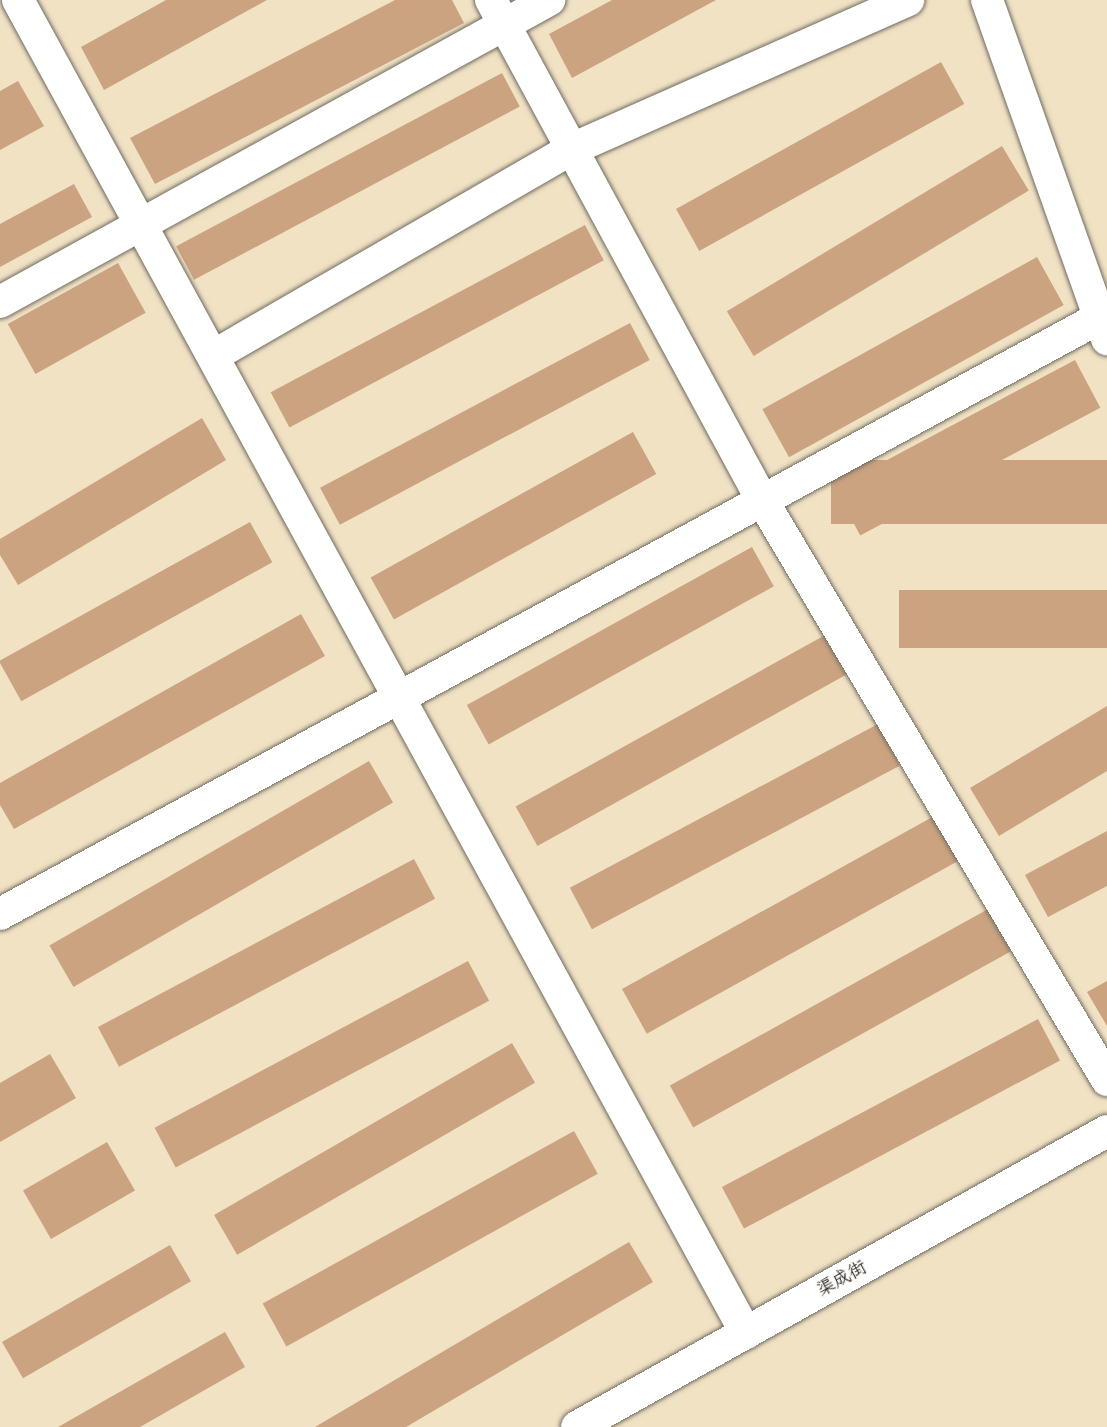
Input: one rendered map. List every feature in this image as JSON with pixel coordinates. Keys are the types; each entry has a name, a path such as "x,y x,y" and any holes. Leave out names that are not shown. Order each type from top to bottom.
{"street":[{"path":"18,0 746,1333"},
{"path":"0,302 141,224 498,13 549,0"},
{"path":"213,356 570,150 908,0"},
{"path":"0,914 762,500 1103,328 987,0"},
{"path":"498,13 570,150 762,500 1107,1080"},
{"name":"渠成街","path":"577,1427 1107,1131"}],"building":[{"path":"166,0 267,0 104,90 81,47"},
{"path":"395,0 452,0 464,23 155,184 130,138"},
{"path":"612,0 716,0 572,78 549,34"},
{"path":"941,62 964,104 699,251 676,209"},
{"path":"502,73 520,107 194,280 176,246"},
{"path":"18,81 44,126 0,150 0,91"},
{"path":"1002,146 1029,191 754,356 727,311"},
{"path":"74,184 92,217 0,267 0,224"},
{"path":"585,225 604,260 289,427 271,392"},
{"path":"1037,257 1064,305 789,457 762,409"},
{"path":"118,263 146,313 35,374 8,324"},
{"path":"630,323 650,360 340,525 320,488"},
{"path":"1075,360 1100,408 860,535 835,488"},
{"path":"202,418 226,460 18,585 0,555 0,539"},
{"path":"633,432 656,474 394,619 371,577"},
{"path":"831,460 1107,460 1107,524 831,524"},
{"path":"250,522 272,562 21,701 0,661"},
{"path":"752,547 774,586 489,744 467,705"},
{"path":"899,590 1107,590 1107,648 899,648"},
{"path":"301,614 325,656 14,829 0,805 0,783"},
{"path":"827,634 849,673 537,846 516,807"},
{"path":"1107,706 1107,771 999,836 970,788"},
{"path":"878,724 900,765 592,929 570,888"},
{"path":"369,761 393,803 73,987 49,946"},
{"path":"936,815 961,860 647,1034 622,989"},
{"path":"1107,831 1107,886 1048,917 1025,875"},
{"path":"414,859 435,899 119,1067 98,1027"},
{"path":"990,908 1013,950 693,1127 670,1085"},
{"path":"468,961 489,1001 176,1167 155,1128"},
{"path":"1107,981 1107,1026 1087,992"},
{"path":"1038,1019 1060,1060 744,1229 722,1187"},
{"path":"512,1043 535,1083 237,1255 214,1215"},
{"path":"50,1054 76,1098 0,1142 0,1083"},
{"path":"574,1131 598,1174 286,1346 263,1304"},
{"path":"107,1142 135,1190 51,1239 23,1190"},
{"path":"629,1242 653,1282 406,1427 315,1427"},
{"path":"170,1245 191,1281 23,1378 2,1342"},
{"path":"225,1332 245,1367 140,1427 58,1427"}]}
